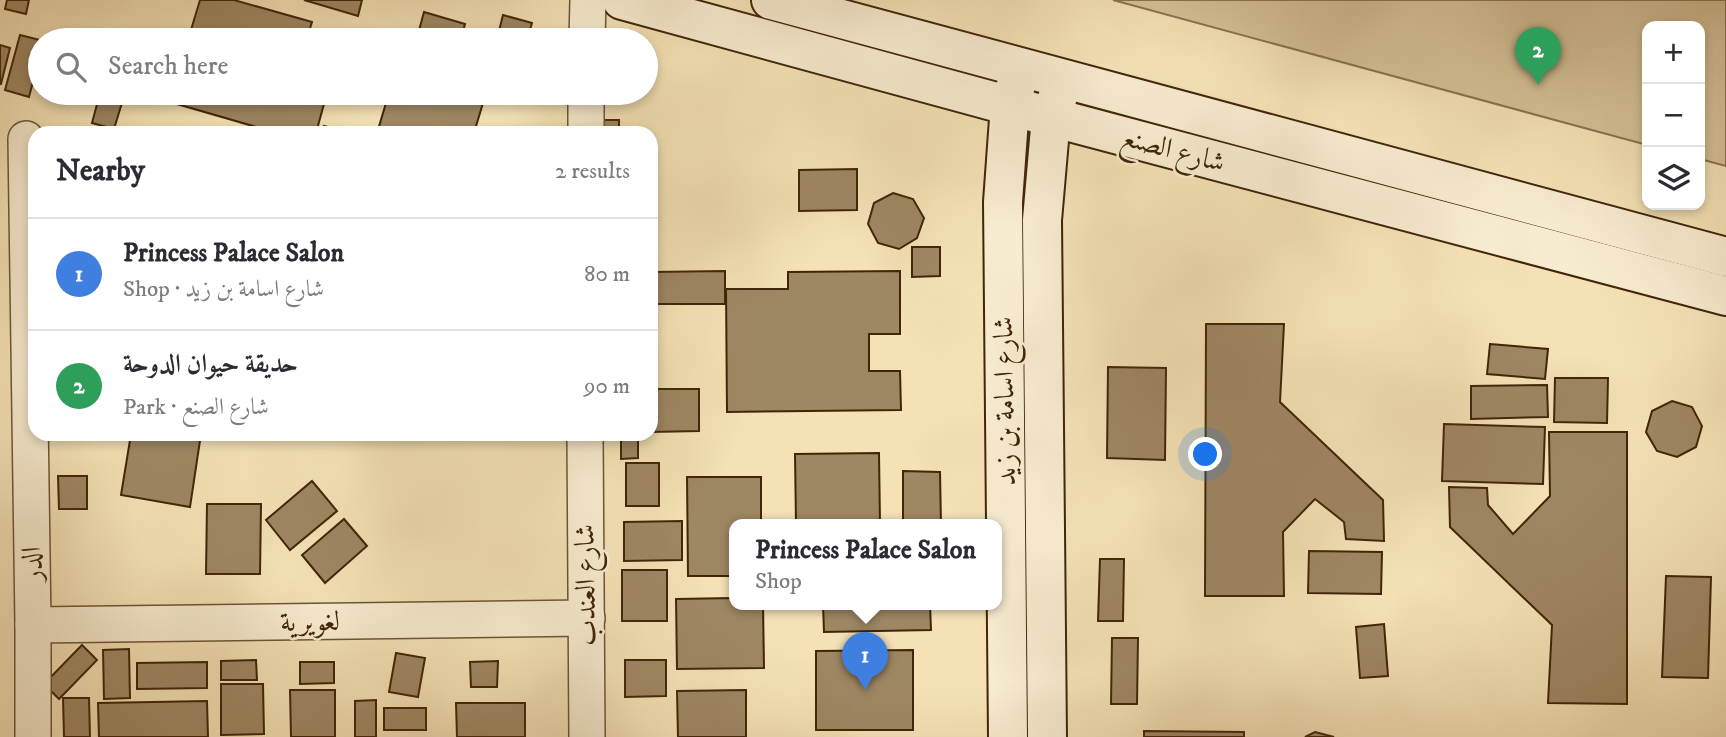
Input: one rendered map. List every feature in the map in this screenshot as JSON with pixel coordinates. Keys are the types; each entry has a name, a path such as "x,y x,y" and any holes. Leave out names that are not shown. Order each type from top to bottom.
{"street":[{"path":"587,28 588,0"},
{"name":"شارع الصنع","path":"622,0 1726,296"},
{"name":"شارع الصنع","path":"771,0 1726,257"},
{"name":"شارع اسامة بن زيد","path":"1007,737 1003,202 1010,105 1021,66"},
{"name":"شارع اسامة بن زيد","path":"1047,737 1042,220 1051,117 1063,78"},
{"path":"586,105 586,126"},
{"name":"الدر","path":"20,137 28,437"},
{"name":"الدر","path":"28,441 33,737"},
{"name":"شارع العندب","path":"584,441 587,737"},
{"name":"لغويرية","path":"33,625 587,618"}],"shaded area":[{"path":"1113,0 1726,0 1726,166 1705,160 1705,21 1642,21 1642,144"}],"building":[{"path":"7,0 29,0 26,14 5,9"},
{"path":"200,0 234,0 312,22 310,28 192,28"},
{"path":"304,0 362,0 358,16"},
{"path":"424,12 465,24 464,28 420,28"},
{"path":"503,15 532,23 531,28 500,28"},
{"path":"20,35 28,37 28,97 5,90"},
{"path":"0,45 10,48 1,84 0,84"},
{"path":"97,105 121,105 115,126 92,123"},
{"path":"180,105 324,105 318,126 253,126"},
{"path":"385,105 482,105 476,126 379,126"},
{"path":"596,120 619,120 619,126 596,126"},
{"path":"857,169 857,210 799,211 799,170"},
{"path":"893,193 913,199 924,218 917,238 899,249 878,243 868,224 874,203"},
{"path":"912,247 940,247 940,276 912,277"},
{"path":"725,271 725,304 658,304 658,272"},
{"path":"900,271 900,334 869,334 869,371 900,371 901,410 727,412 726,289 788,289 788,272"},
{"path":"1206,324 1284,324 1280,402 1383,500 1384,541 1346,539 1344,522 1315,499 1283,532 1284,596 1205,596"},
{"path":"1490,344 1548,349 1545,379 1487,374"},
{"path":"1108,367 1166,368 1165,460 1107,458"},
{"path":"1555,378 1608,378 1607,423 1554,422"},
{"path":"1547,385 1548,417 1471,419 1471,386"},
{"path":"658,389 699,389 699,431 658,432"},
{"path":"1672,401 1692,407 1702,426 1696,447 1677,457 1657,451 1646,432 1652,411"},
{"path":"1444,424 1545,427 1543,484 1442,481"},
{"path":"1549,432 1627,432 1627,704 1548,703 1552,625 1450,527 1449,487 1487,488 1488,505 1513,534 1550,496"},
{"path":"130,441 200,441 190,507 121,495"},
{"path":"621,441 638,441 638,458 621,459"},
{"path":"879,453 880,519 796,519 795,454"},
{"path":"626,463 659,463 659,506 626,506"},
{"path":"903,471 940,472 941,519 903,519"},
{"path":"58,476 87,476 87,509 59,509"},
{"path":"687,477 761,477 761,519 729,519 729,576 688,576"},
{"path":"312,481 337,511 290,550 266,520"},
{"path":"207,504 261,504 260,574 206,574"},
{"path":"344,519 367,546 325,583 302,555"},
{"path":"682,521 682,560 624,561 624,522"},
{"path":"1309,551 1382,552 1381,594 1308,593"},
{"path":"1100,559 1124,559 1123,621 1098,621"},
{"path":"622,570 667,570 667,621 622,621"},
{"path":"1666,576 1711,577 1708,678 1662,677"},
{"path":"729,598 729,610 763,610 764,668 677,669 676,599"},
{"path":"823,610 930,610 931,630 824,632"},
{"path":"1384,624 1388,676 1360,678 1356,627"},
{"path":"1112,638 1138,638 1137,704 1111,704"},
{"path":"82,645 97,660 59,699 44,684"},
{"path":"129,649 130,698 104,699 103,650"},
{"path":"913,650 913,730 816,730 816,651"},
{"path":"396,653 425,658 418,697 389,692"},
{"path":"256,660 257,680 221,680 221,661"},
{"path":"625,660 666,660 666,696 625,697"},
{"path":"498,661 497,687 471,687 470,662"},
{"path":"207,662 207,688 137,689 137,663"},
{"path":"300,662 334,662 334,683 300,684"},
{"path":"221,684 263,684 264,734 221,735"},
{"path":"290,690 335,690 335,737 291,737"},
{"path":"746,690 746,737 678,737 677,691"},
{"path":"63,698 89,698 90,737 64,737"},
{"path":"376,700 376,737 355,737 355,701"},
{"path":"207,701 208,737 99,737 98,703"},
{"path":"456,703 525,703 525,737 457,737"},
{"path":"384,708 426,708 426,730 384,730"},
{"path":"1144,731 1244,732 1244,737 1144,737"},
{"path":"1315,732 1334,737 1305,737"}],"place":[{"name":"حديقة حيوان الدوحة","path":"1538,85"},
{"name":"Princess Palace Salon","path":"865,690"}]}
